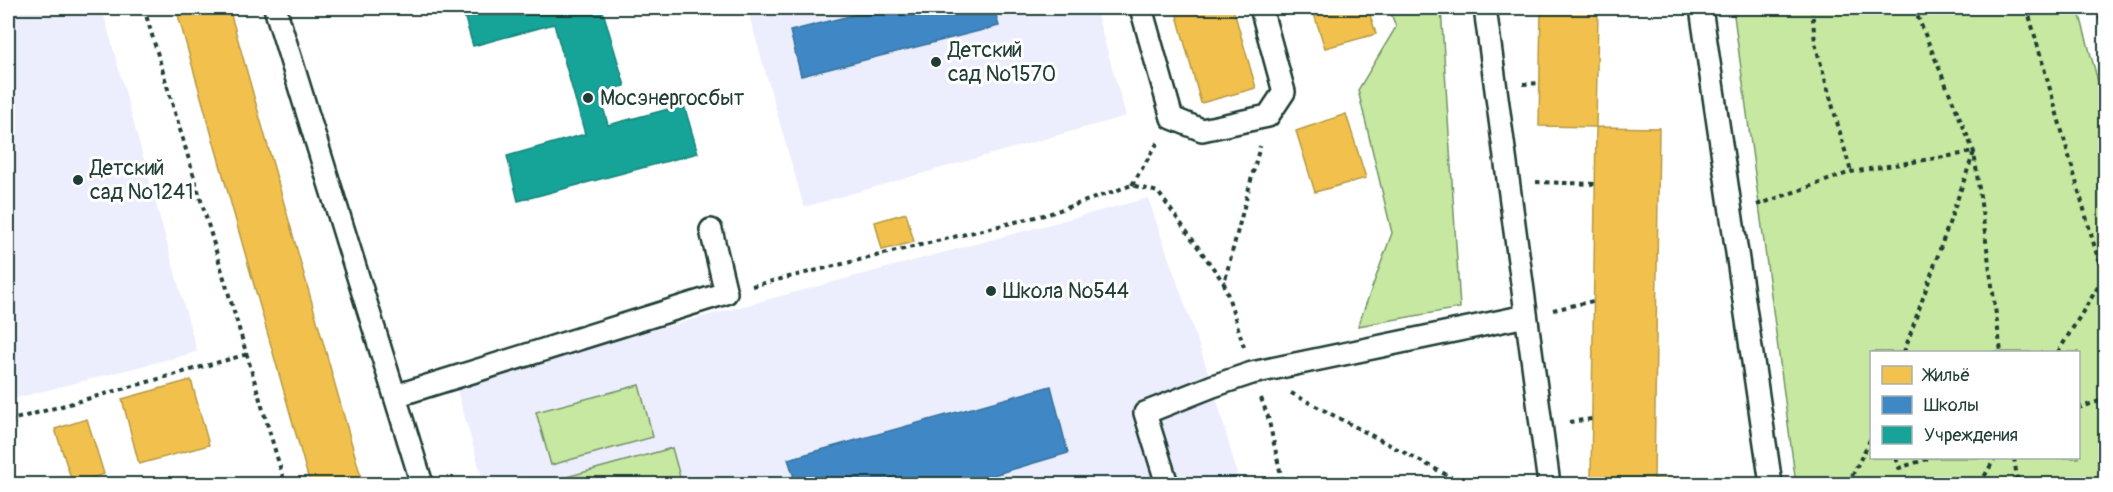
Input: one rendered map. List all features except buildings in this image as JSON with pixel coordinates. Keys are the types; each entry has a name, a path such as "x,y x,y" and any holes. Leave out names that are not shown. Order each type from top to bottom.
{"lane":[{"path":"274,8 422,484"},
{"path":"1141,8 1172,118 1202,130 1268,116 1284,92 1261,8"},
{"path":"1485,8 1549,484"},
{"path":"1701,8 1771,484"},
{"path":"395,396 726,293 711,230"},
{"path":"1167,484 1145,413 1212,386 1252,373 1526,316"}],"path":[{"path":"144,8 285,484"},
{"path":"1812,8 1815,43 1851,172"},
{"path":"1914,8 1974,152 2001,351"},
{"path":"2027,8 2106,287"},
{"path":"2097,8 2106,37"},
{"path":"1224,283 1268,116"},
{"path":"1132,185 1172,118"},
{"path":"1730,215 1851,172 1974,152"},
{"path":"1904,351 1974,152"},
{"path":"1508,181 1595,184"},
{"path":"726,293 1048,214 1132,185 1158,192 1224,283 1268,417 1283,484"},
{"path":"2059,351 2104,276"},
{"path":"1526,316 1593,301"},
{"path":"8,422 248,354"},
{"path":"1252,373 1464,484"},
{"path":"2080,408 2106,399"},
{"path":"1848,484 1870,440"},
{"path":"1896,459 1899,468 1927,459"},
{"path":"1980,484 1994,459"},
{"path":"2014,459 2018,484"}],"shaded area":[{"name":"Детский сад №1241","path":"8,8 102,8 197,352 8,400"},
{"name":"Детский сад №1570","path":"747,8 1095,8 1126,116 804,207"},
{"name":"Школа №544","path":"1148,198 1213,386 1240,484 484,484 455,383"}],"green space":[{"path":"1389,8 1441,8 1460,308 1358,326 1392,233 1358,90 1396,27"},
{"path":"1733,8 2078,8 2105,107 2105,484 1796,484"},
{"path":"639,385 653,437 551,465 536,412"},
{"path":"672,448 682,484 541,484"}],"place":[{"name":"Детский сад №1570","path":"936,62"},
{"name":"Мосэнергосбыт","path":"588,98"},
{"name":"Детский сад №1241","path":"78,180"},
{"name":"Школа №544","path":"991,291"}]}
